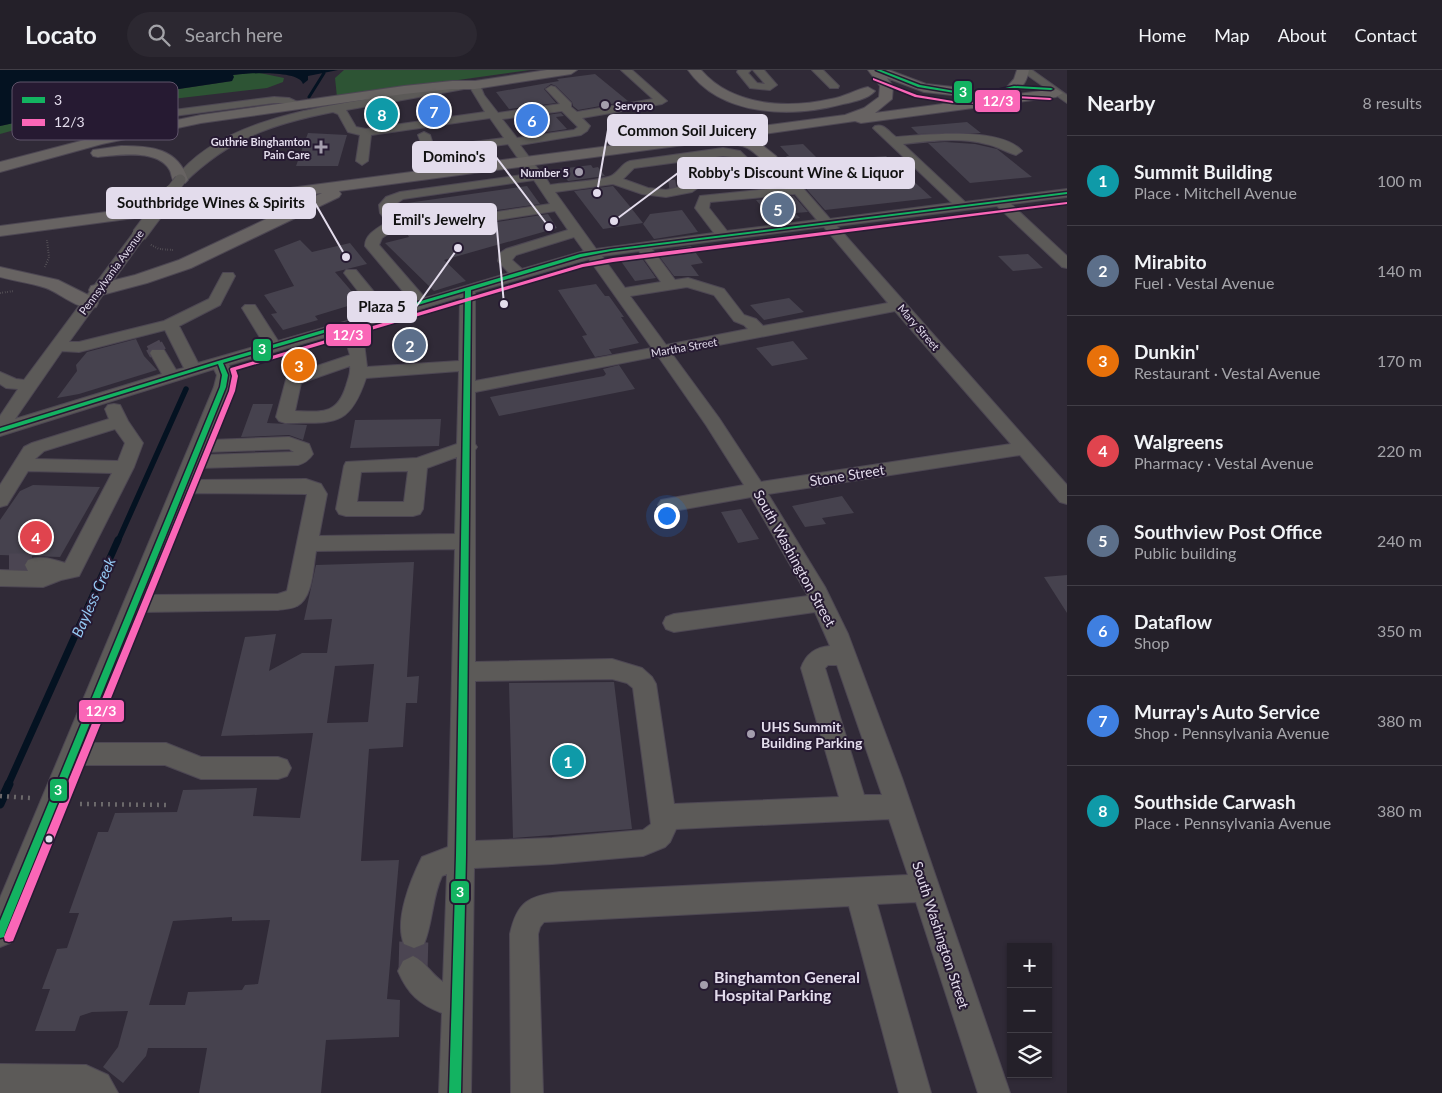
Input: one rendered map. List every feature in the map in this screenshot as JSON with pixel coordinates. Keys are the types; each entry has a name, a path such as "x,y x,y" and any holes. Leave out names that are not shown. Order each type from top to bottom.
{"main road":[{"path":"178,123 422,88 475,85 571,70"},
{"path":"694,70 708,85 720,93 743,102 771,107 822,106 846,101 868,91"},
{"path":"878,70 919,86 946,92 988,93 1014,87 1058,94"},
{"path":"1014,87 1020,80 1024,70"},
{"path":"0,220 144,204 519,149 829,113 856,104 864,98 868,91 868,74"},
{"path":"840,120 876,108 885,99 887,86 868,74"},
{"path":"0,272 94,296 178,266 344,189 371,181 519,149 720,136 1058,94"},
{"path":"774,162 761,141 775,129"},
{"path":"720,136 752,144 774,162"},
{"path":"0,167 98,140"},
{"path":"0,178 86,156 131,150 150,152 168,159 178,170 180,180"},
{"path":"0,231 371,181"}],"street":[{"path":"574,116 662,101 626,70"},
{"path":"746,70 742,72 754,86 772,85 758,70"},
{"path":"817,70 834,86"},
{"path":"1024,70 1058,94"},
{"name":"Pennsylvania Avenue","path":"0,429 28,385 180,180 208,155 242,136 286,119 341,113 406,101 475,85"},
{"name":"South Washington Street","path":"475,85 479,96 539,176 592,254 713,422 756,488 822,603 837,634 898,806 994,1093"},
{"path":"551,89 567,105 564,107"},
{"path":"178,113 274,100 285,100 299,105"},
{"path":"366,136 448,121 564,107 584,126"},
{"path":"341,113 352,130 366,136 436,133 448,121"},
{"path":"341,113 367,115"},
{"path":"424,135 430,150 519,149 577,132 583,129 584,126 619,120"},
{"path":"879,128 962,206"},
{"path":"362,161 366,136"},
{"path":"894,142 955,137 978,138 992,140 1016,151"},
{"path":"614,180 624,173 630,165 726,168 774,162"},
{"name":"Mary Street","path":"774,162 1067,497"},
{"path":"640,189 673,185 726,168"},
{"path":"548,189 614,180 658,195 686,190 726,168"},
{"path":"711,198 708,190 726,168"},
{"path":"539,176 400,196 391,200 386,205 391,220 395,223 403,224 468,215 490,217 560,206"},
{"path":"724,236 702,208 706,199 797,190"},
{"path":"0,429 110,397 192,370 592,254 826,222 1067,193"},
{"path":"1000,201 1067,264"},
{"path":"395,223 376,235 372,241 372,246 422,304"},
{"path":"519,274 505,261 506,256 511,252 578,231"},
{"path":"643,246 672,285"},
{"path":"351,273 385,315"},
{"path":"154,346 170,324 215,302 228,276"},
{"path":"620,293 688,282 718,292 739,318 750,322 761,333"},
{"path":"455,1093 468,447 468,289"},
{"name":"Martha Street","path":"358,366 348,402 341,410 334,414 285,417 293,380 358,366 468,377 662,351 900,305"},
{"path":"250,308 274,347"},
{"path":"170,324 192,370"},
{"path":"348,326 354,334 358,366"},
{"path":"57,346 154,346 183,351"},
{"path":"154,346 172,377"},
{"path":"0,933 225,381 224,370 220,362"},
{"path":"0,377 12,384 28,385"},
{"path":"3,569 43,579 60,572 72,570 125,467 134,443 119,422 110,397"},
{"path":"0,500 31,451 38,447 119,422"},
{"path":"418,464 468,447"},
{"name":"Stone Street","path":"668,505 756,488 1026,448"},
{"path":"22,465 125,467"},
{"path":"135,604 278,602 291,600 297,594 317,494 314,488 306,486 182,488"},
{"path":"307,544 466,541"},
{"path":"34,565 52,566 60,572"},
{"path":"674,623 822,603"},
{"path":"844,655 824,656 815,661 813,668 855,808"},
{"path":"414,934 422,885 432,866 461,855 552,851 643,843 651,841 662,832 664,817 644,684 634,674 612,669 464,672"},
{"path":"74,754 166,754 201,768 278,768"},
{"path":"664,817 898,806"},
{"path":"527,1093 524,934 526,922 531,912 540,908 560,906 925,888"},
{"path":"859,892 915,1093"},
{"path":"413,971 420,985 439,998 458,1003"},
{"path":"0,1080 86,1081 97,1086 102,1093"}],"path":[{"path":"0,796 30,798"},
{"path":"80,804 169,805"}],"green space":[{"path":"344,70 530,70 337,97 335,78"},
{"path":"255,72 284,78 283,82 267,88 178,98 178,89 232,81 233,75"},
{"path":"12,123 12,131 0,134 0,126"}],"water":[{"path":"0,70 338,70 308,76 308,80 303,84 293,76 261,73 233,75 232,81 178,89 178,82 12,82 12,123 0,126"}],"building":[{"path":"595,74 628,101 578,110 556,86 551,84 544,89 556,103 509,109 496,92 559,81 557,79"},
{"path":"561,113 564,116 556,117 567,129 528,135 516,119"},
{"path":"967,122 981,133 918,134 911,127"},
{"path":"308,133 347,135 338,166 296,166"},
{"path":"928,143 975,144 997,149 1032,177 970,183"},
{"path":"803,144 820,161 886,156 932,198 825,210 794,175 803,174 786,156 789,156 780,146"},
{"name":"Number 5","path":"591,165 593,168 598,167 605,176 568,181 559,169"},
{"path":"778,177 785,186 747,189 740,181"},
{"path":"527,186 540,204 490,211 468,209 403,218 395,207 400,204"},
{"path":"613,186 643,223 603,229 574,191"},
{"path":"794,196 808,212 795,213 800,218 774,221 756,200"},
{"path":"682,210 698,232 654,239 643,224 650,214"},
{"path":"548,214 557,228 444,260 466,281 434,291 385,243 409,237 405,230 468,221 490,223"},
{"path":"300,240 312,252 350,243 367,264 335,272 361,302 315,316 318,320 283,330 271,314 277,313 264,295 294,286 274,250"},
{"path":"691,246 703,263 691,265 699,276 674,276 656,252"},
{"path":"639,254 656,278 635,281 618,257"},
{"path":"1028,254 1043,268 1013,271 998,256"},
{"path":"596,284 605,296 609,296 639,343 609,349 612,354 595,357 582,336 587,335 558,290"},
{"path":"789,298 804,312 764,320 750,305"},
{"path":"136,339 144,356 157,370 79,394 57,398 77,371 76,365 87,352"},
{"path":"793,341 808,359 772,366 756,348"},
{"path":"619,365 635,389 499,416 490,397 604,376 606,374 603,369"},
{"path":"253,404 273,404 267,423 307,425 303,440 289,435 241,437"},
{"path":"441,419 439,446 350,448 355,420"},
{"path":"33,485 100,487 60,557 0,555 0,520 20,491"},
{"path":"842,496 854,513 822,518 826,524 805,527 792,506"},
{"path":"741,509 759,539 738,543 721,512"},
{"path":"414,562 407,677 419,676 417,703 406,703 403,747 369,749 361,861 399,860 387,999 400,1000 399,1037 326,1040 321,1093 199,1093 207,1048 148,1048 146,1056 123,1083 103,1067 118,1047 128,1011 92,1012 80,1016 75,1031 35,1031 50,989 42,989 57,949 67,948 79,913 69,913 98,832 108,832 115,813 177,812 183,790 257,788 253,816 300,818 313,733 221,736 245,637 276,634 269,671 302,653 327,653 332,619 304,620 316,565","holes":["374,664 368,722 327,723 335,666","232,917 232,921 270,920 258,984 245,985 242,990 188,992 185,1005 149,1005 173,921"]},
{"path":"1067,575 1067,613 1044,577"},
{"path":"614,682 632,829 513,838 509,683"}],"waterway":[{"path":"309,97 324,73 323,70"},
{"name":"Bayless Creek","path":"118,541 186,389"},
{"name":"Bayless Creek","path":"8,785 118,540"},
{"name":"Bayless Creek","path":"0,804 9,784"}],"tunnel":[{"path":"378,119 391,117"},
{"path":"728,167 741,166"},
{"path":"669,186 676,185"},
{"path":"153,343 155,347"},
{"path":"154,346 158,353"},
{"path":"9,565 35,565"},
{"path":"413,971 414,934"}],"transit line":[{"name":"3","path":"878,70 919,86 955,92 988,93 1014,87 1051,89"},
{"name":"12/3","path":"874,79 916,96 953,102 989,103 1015,97 1050,99"},
{"name":"3","path":"0,430 220,362 580,256 611,250 1067,193"},
{"name":"12/3","path":"9,937 232,391 235,376 233,369 582,266 613,260 1067,203"},
{"name":"3","path":"455,1093 461,855 468,289"},
{"name":"3","path":"0,933 223,387 225,375 220,362"}],"place":[{"name":"Servpro","path":"605,105"},
{"name":"Murray's Auto Service","path":"434,111"},
{"name":"Southside Carwash","path":"382,114"},
{"name":"Dataflow","path":"532,120"},
{"name":"Guthrie Binghamton Pain Care","path":"321,147"},
{"name":"Number 5","path":"579,172"},
{"name":"Common Soil Juicery","path":"597,193"},
{"name":"Southview Post Office","path":"778,209"},
{"name":"Robby's Discount Wine & Liquor","path":"614,221"},
{"name":"Domino's","path":"549,227"},
{"name":"Plaza 5","path":"458,248"},
{"name":"Southbridge Wines & Spirits","path":"346,257"},
{"name":"Emil's Jewelry","path":"504,304"},
{"name":"Mirabito","path":"410,345"},
{"name":"Dunkin'","path":"299,365"},
{"name":"Walgreens","path":"36,537"},
{"name":"UHS Summit Building Parking","path":"751,734"},
{"name":"Summit Building","path":"568,761"},
{"name":"Binghamton General Hospital Parking","path":"704,985"}]}
